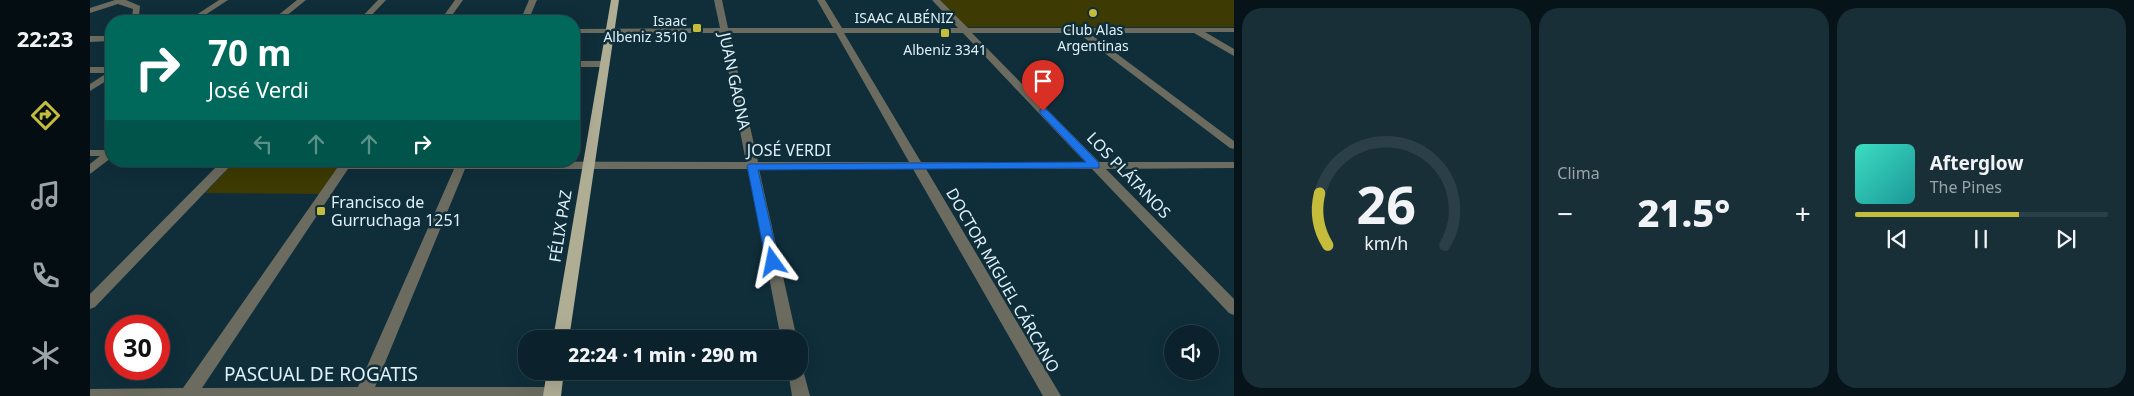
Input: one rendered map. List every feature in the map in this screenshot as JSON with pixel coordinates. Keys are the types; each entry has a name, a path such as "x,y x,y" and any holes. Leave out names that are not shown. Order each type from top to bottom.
{"main road":[{"name":"FÉLIX PAZ","path":"562,330 615,0"},
{"path":"552,395 554,380"}],"street":[{"path":"201,15 224,0"},
{"path":"283,15 302,0"},
{"path":"368,15 382,0"},
{"path":"448,15 459,0"},
{"path":"527,15 533,0"},
{"name":"JUAN GAONA","path":"718,0 787,330"},
{"name":"DOCTOR MIGUEL CÁRCANO","path":"821,0 1052,396"},
{"name":"LOS PLÁTANOS","path":"936,0 1234,309"},
{"path":"90,11 121,1 137,8 135,15"},
{"path":"90,6 104,7"},
{"path":"1080,30 1234,146"},
{"path":"1196,30 1234,52"},
{"name":"ISAAC ALBÉNIZ","path":"580,31 1234,30"},
{"path":"90,39 105,39"},
{"path":"580,64 605,64"},
{"path":"90,70 105,71"},
{"path":"90,88 105,77"},
{"path":"90,153 105,153"},
{"path":"90,170 105,158"},
{"name":"JOSÉ VERDI","path":"580,166 1234,166"},
{"path":"90,303 223,167"},
{"path":"187,396 344,167"},
{"path":"362,396 461,167"},
{"path":"798,380 801,396"},
{"name":"PASCUAL DE ROGATIS","path":"90,396 552,395"}],"shaded area":[{"name":"Club Alas Argentinas","path":"938,0 1234,0 1234,27 965,27"},
{"path":"229,167 340,167 320,194 205,193"}],"place":[{"name":"Club Alas Argentinas","path":"1093,13"},
{"name":"Isaac Albeniz 3510","path":"697,28"},
{"name":"Albeniz 3341","path":"945,33"},
{"name":"Francisco de Gurruchaga 1251","path":"321,211"}],"route":[{"path":"773,262 752,166 1095,166 1043,111"}]}
